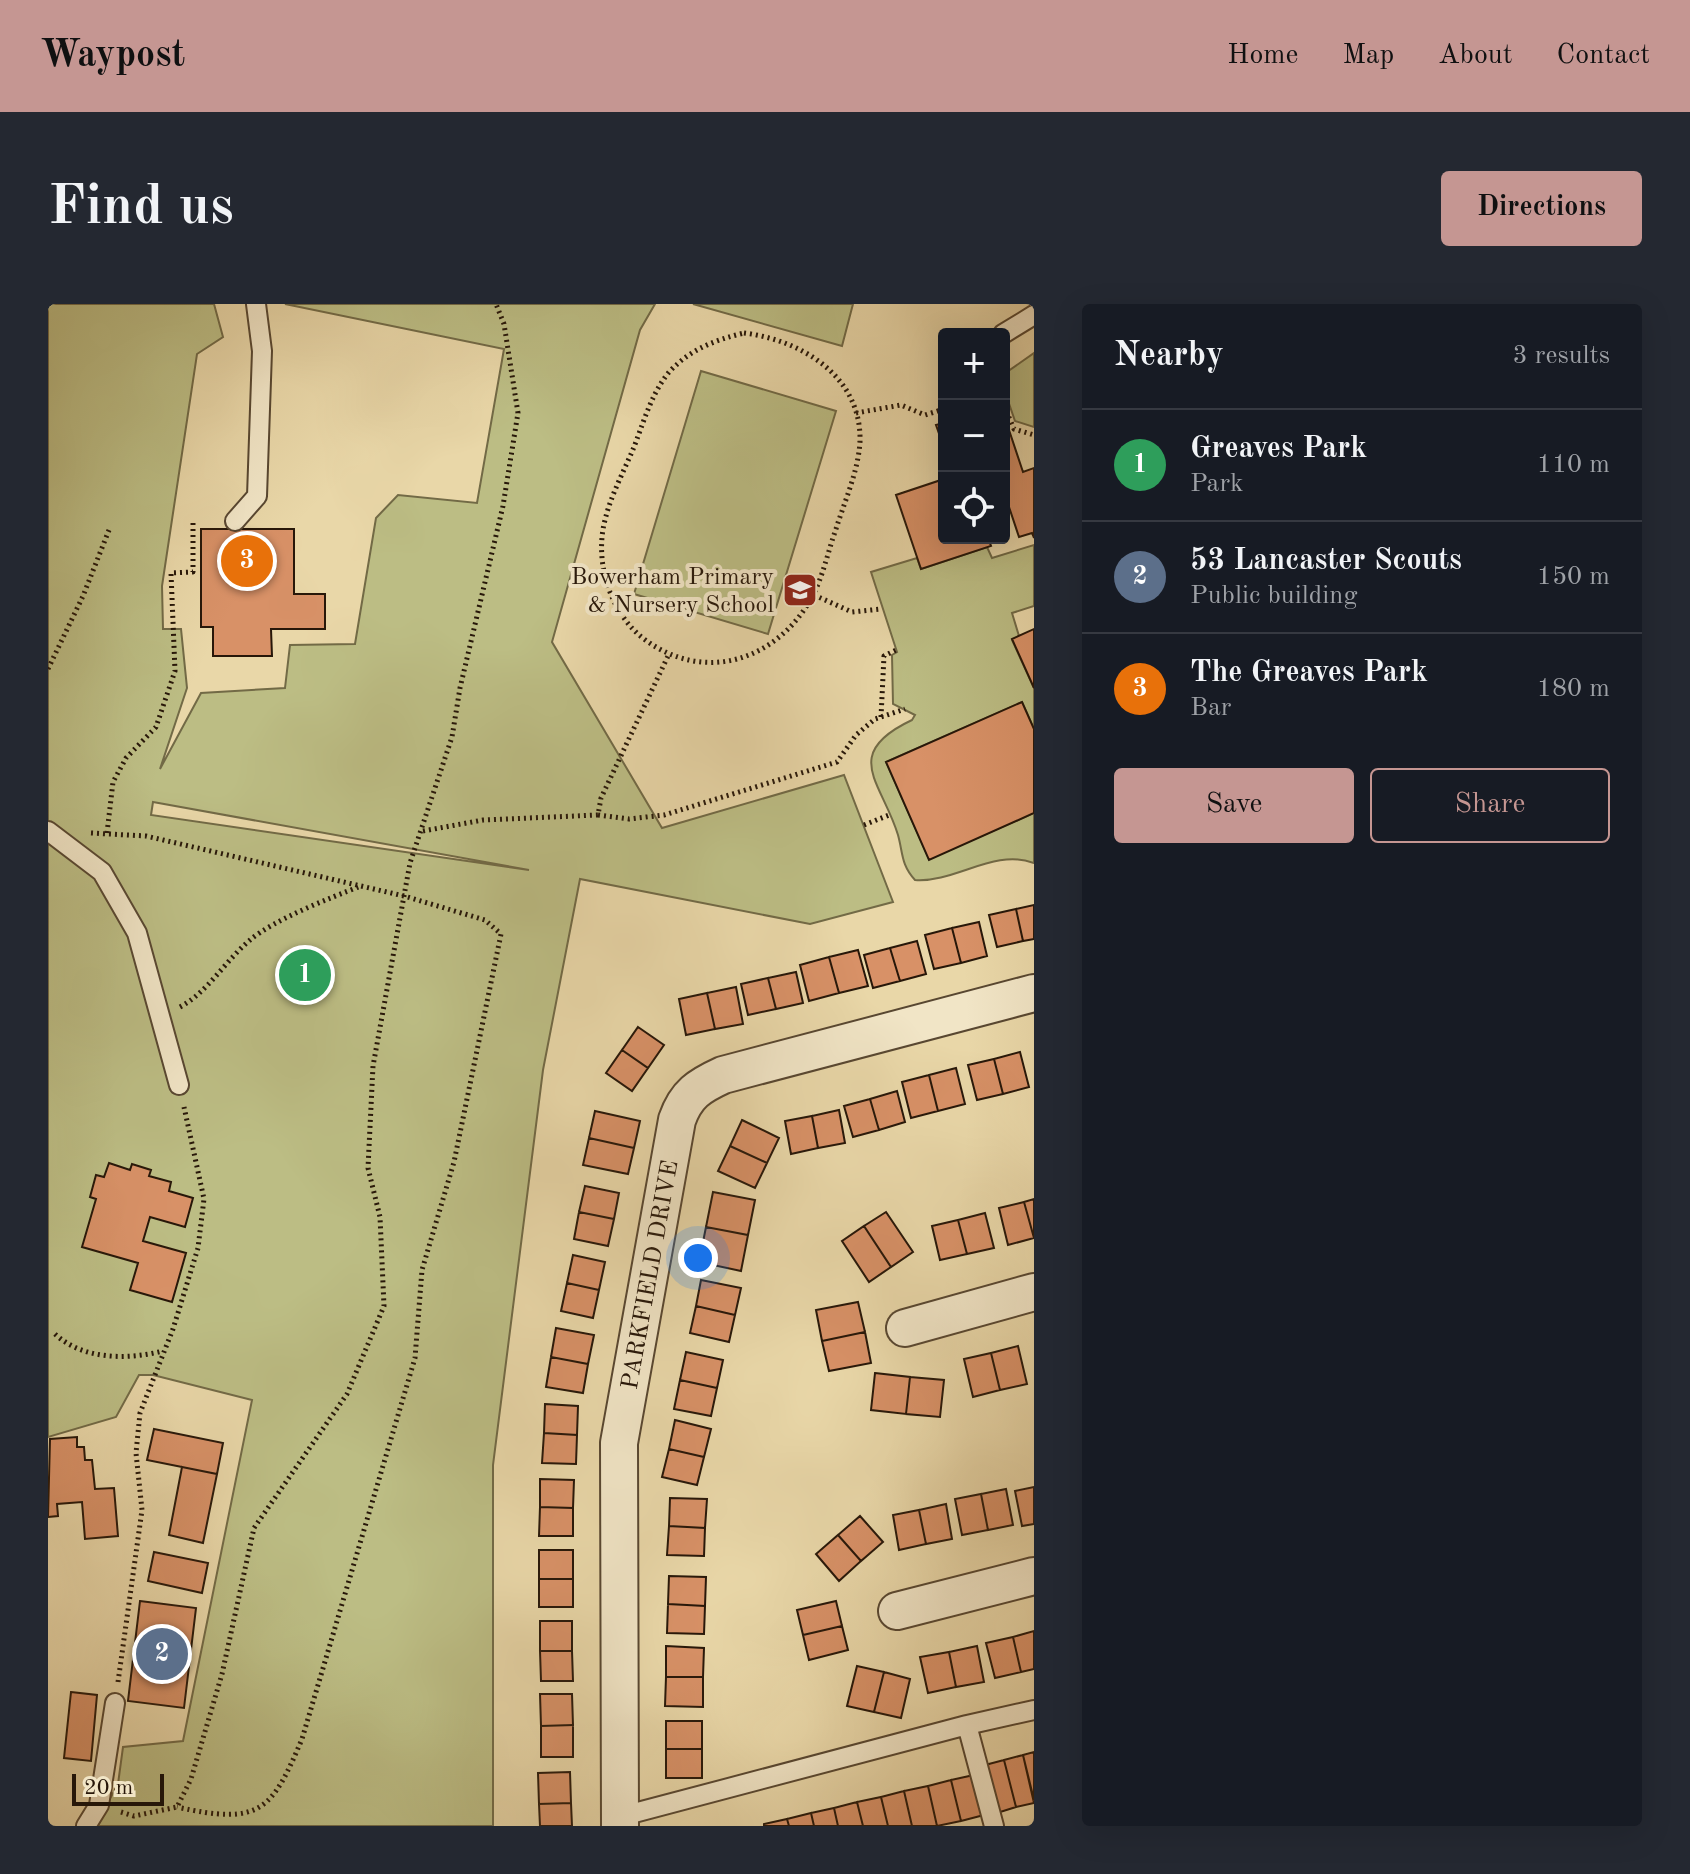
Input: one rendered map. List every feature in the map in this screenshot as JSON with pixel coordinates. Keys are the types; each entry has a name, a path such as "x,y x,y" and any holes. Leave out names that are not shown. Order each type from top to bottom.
{"street":[{"name":"PARKFIELD DRIVE","path":"620,1822 619,1443 644,1291 677,1120 684,1100 700,1085 723,1075 1034,993"},
{"path":"905,1328 1034,1292"},
{"path":"897,1611 1034,1576"}],"lane":[{"path":"235,521 257,496 262,351 256,304"},
{"path":"1010,330 1034,315"},
{"path":"51,833 102,872 137,933 163,1016 179,1085"},
{"path":"86,1826 99,1805 115,1703"},
{"path":"620,1822 967,1725 1034,1710"},
{"path":"967,1725 994,1826"}],"path":[{"path":"177,1807 191,1779 222,1674 254,1528 347,1394 384,1306 380,1217 368,1168 373,1066 410,863 452,737 460,688 503,506 518,413 504,324 496,304"},
{"path":"744,333 774,337 804,349 828,367 856,413 860,439 857,467 814,595 798,620 778,639 749,656 721,663 668,656 629,627 613,601 601,557 604,521 654,396 669,372 692,351 744,333"},
{"path":"856,413 901,405 925,415 938,411"},
{"path":"1010,420 1014,429 1034,435"},
{"path":"107,833 113,782 126,758 156,727 175,671 171,573 193,572 193,523"},
{"path":"48,669 83,596 109,530"},
{"path":"814,595 852,612 881,609"},
{"path":"881,717 884,656 896,650"},
{"path":"598,815 601,798 668,656"},
{"path":"422,831 483,820 598,815 629,819 664,815 837,762 856,735 881,717 905,709"},
{"path":"864,825 889,815"},
{"path":"51,833 146,836 404,896 485,920 501,934 454,1162 422,1270 412,1370 302,1739 276,1799 252,1818 212,1821 177,1807 134,1816 99,1805"},
{"path":"163,1016 196,999 215,974 252,938 315,903 362,886"},
{"path":"115,1703 142,1510 136,1453 140,1413 198,1248 204,1199 179,1085"},
{"path":"55,1334 89,1354 122,1356 164,1351"}],"green space":[{"path":"48,304 214,304 223,337 197,354 162,586 163,629 181,629 187,688 160,769 201,693 285,688 290,645 355,644 376,518 398,495 477,503 504,349 285,304 655,304 640,330 552,642 662,828 844,775 893,902 810,924 580,879 543,1070 493,1465 493,1826 95,1826 118,1784 123,1747 183,1741 252,1400 153,1375 139,1375 116,1417 48,1437","holes":["153,802 529,870 151,815"]},
{"path":"693,304 853,304 842,346"},
{"path":"1034,353 1034,427 1015,421 1010,406 1010,370"},
{"path":"701,371 836,411 768,634 634,594"},
{"path":"1034,545 1034,606 1012,613 1019,636 1012,640 1034,688 1034,729 1022,702 886,762 929,859 1034,813 1034,863 1004,860 930,880 915,880 905,864 898,835 872,770 872,757 877,745 915,715 893,704 892,655 897,652 871,572 917,558 921,569 987,547 992,558"}],"building":[{"path":"1010,433 1023,472 1034,468 1034,538 1032,533 1019,537 1010,510"},
{"path":"938,481 938,544 991,546 921,569 896,495"},
{"path":"201,529 294,529 294,594 325,594 325,629 271,629 272,656 213,656 213,627 201,627"},
{"path":"1034,629 1034,688 1012,639"},
{"path":"1022,702 1034,729 1034,813 929,860 886,762"},
{"path":"1034,905 1034,939 1023,941 1016,909"},
{"path":"1016,909 1023,941 997,947 989,915"},
{"path":"979,922 987,956 961,963 952,928"},
{"path":"952,928 961,963 934,969 925,935"},
{"path":"917,941 926,974 900,981 890,948"},
{"path":"890,948 900,981 873,988 864,955"},
{"path":"858,950 868,986 839,993 829,957"},
{"path":"829,957 839,993 809,1001 800,965"},
{"path":"796,972 803,1003 776,1009 768,978"},
{"path":"768,978 776,1009 748,1015 741,984"},
{"path":"736,987 743,1024 715,1029 707,993"},
{"path":"707,993 715,1029 686,1035 679,999"},
{"path":"638,1027 664,1045 648,1068 622,1050"},
{"path":"622,1050 648,1068 632,1091 606,1073"},
{"path":"1020,1052 1029,1087 1003,1094 994,1059"},
{"path":"994,1059 1003,1094 977,1100 968,1065"},
{"path":"956,1068 965,1104 938,1111 929,1075"},
{"path":"929,1075 938,1111 911,1118 902,1082"},
{"path":"897,1091 905,1122 879,1130 870,1099"},
{"path":"870,1099 879,1130 853,1137 844,1106"},
{"path":"839,1110 845,1143 818,1148 812,1116"},
{"path":"595,1111 640,1121 634,1148 589,1138"},
{"path":"812,1116 818,1148 791,1154 785,1121"},
{"path":"742,1120 779,1138 767,1163 730,1146"},
{"path":"589,1138 634,1148 628,1174 583,1165"},
{"path":"730,1146 767,1163 755,1188 718,1171"},
{"path":"109,1163 130,1170 132,1164 151,1170 149,1176 171,1182 169,1191 193,1198 185,1227 150,1217 143,1241 186,1253 172,1302 130,1290 138,1263 82,1247 96,1199 90,1197 96,1175 104,1177"},
{"path":"585,1186 619,1193 614,1219 579,1212"},
{"path":"713,1192 755,1200 748,1235 706,1227"},
{"path":"1034,1199 1034,1238 1024,1202"},
{"path":"1024,1202 1034,1238 1008,1245 999,1208"},
{"path":"579,1212 614,1219 608,1246 574,1239"},
{"path":"886,1212 913,1252 891,1267 864,1226"},
{"path":"985,1213 994,1248 967,1254 958,1220"},
{"path":"958,1220 967,1254 940,1260 932,1226"},
{"path":"864,1226 891,1267 869,1282 842,1241"},
{"path":"706,1227 748,1235 741,1271 699,1262"},
{"path":"573,1255 605,1262 599,1290 567,1283"},
{"path":"701,1280 741,1288 735,1315 696,1306"},
{"path":"567,1283 599,1290 593,1318 561,1311"},
{"path":"858,1302 865,1332 822,1341 816,1310"},
{"path":"696,1306 735,1315 729,1342 690,1333"},
{"path":"556,1328 594,1335 588,1364 551,1357"},
{"path":"865,1332 871,1363 829,1371 822,1341"},
{"path":"1018,1346 1027,1384 1000,1390 991,1353"},
{"path":"686,1352 723,1360 717,1388 680,1380"},
{"path":"991,1353 1000,1390 973,1397 964,1359"},
{"path":"551,1357 588,1364 583,1393 546,1387"},
{"path":"875,1373 910,1377 906,1414 871,1410"},
{"path":"910,1377 944,1380 940,1417 906,1414"},
{"path":"680,1380 717,1388 711,1416 674,1409"},
{"path":"545,1404 578,1406 577,1435 544,1433"},
{"path":"675,1420 711,1429 704,1457 669,1449"},
{"path":"154,1429 223,1443 217,1474 147,1460"},
{"path":"544,1433 577,1435 576,1464 542,1463"},
{"path":"77,1437 77,1447 84,1447 85,1460 92,1460 95,1489 114,1488 118,1536 85,1539 82,1502 57,1504 58,1516 48,1517 50,1439"},
{"path":"669,1449 704,1457 697,1485 662,1477"},
{"path":"182,1467 217,1474 203,1543 169,1535"},
{"path":"540,1479 574,1480 573,1508 540,1507"},
{"path":"1034,1487 1034,1524 1022,1526 1015,1491"},
{"path":"1006,1489 1013,1525 988,1530 981,1494"},
{"path":"981,1494 988,1530 962,1535 955,1499"},
{"path":"670,1498 707,1499 705,1528 669,1526"},
{"path":"946,1504 952,1539 926,1544 919,1510"},
{"path":"540,1507 573,1508 573,1536 539,1536"},
{"path":"919,1510 926,1544 899,1550 893,1515"},
{"path":"860,1516 883,1542 861,1561 838,1535"},
{"path":"669,1526 705,1528 704,1556 667,1555"},
{"path":"838,1535 861,1561 839,1581 816,1554"},
{"path":"539,1550 573,1550 573,1579 539,1579"},
{"path":"154,1552 208,1563 202,1593 148,1581"},
{"path":"669,1576 706,1577 705,1606 668,1604"},
{"path":"539,1579 573,1579 573,1607 539,1607"},
{"path":"140,1601 196,1608 184,1708 128,1701"},
{"path":"836,1601 842,1626 803,1635 797,1610"},
{"path":"668,1604 705,1606 704,1634 667,1633"},
{"path":"540,1621 572,1621 572,1651 540,1651"},
{"path":"842,1626 848,1650 809,1660 803,1635"},
{"path":"1034,1631 1034,1669 1021,1672 1013,1637"},
{"path":"1013,1637 1021,1672 995,1678 986,1643"},
{"path":"666,1646 704,1648 703,1677 666,1677"},
{"path":"977,1646 984,1682 956,1687 949,1652"},
{"path":"540,1651 572,1651 573,1681 541,1681"},
{"path":"949,1652 956,1687 928,1693 920,1657"},
{"path":"857,1666 884,1672 874,1712 847,1706"},
{"path":"884,1672 910,1679 901,1718 874,1712"},
{"path":"666,1677 703,1677 703,1707 665,1706"},
{"path":"71,1692 97,1695 91,1761 64,1758"},
{"path":"540,1694 572,1694 573,1725 541,1726"},
{"path":"666,1721 702,1721 702,1749 666,1749"},
{"path":"573,1725 573,1757 541,1757 541,1726"},
{"path":"666,1749 702,1749 702,1778 666,1778"},
{"path":"1034,1752 1034,1800 1023,1755"},
{"path":"1023,1755 1034,1803 1016,1807 1004,1760"},
{"path":"1004,1760 1016,1807 997,1813 985,1765"},
{"path":"570,1772 571,1803 539,1804 538,1773"},
{"path":"974,1775 984,1815 961,1821 951,1780"},
{"path":"951,1780 961,1821 937,1826 928,1786"},
{"path":"928,1786 937,1826 912,1826 904,1791"},
{"path":"904,1791 912,1826 888,1826 881,1797"},
{"path":"881,1797 888,1826 863,1826 857,1802"},
{"path":"857,1802 863,1826 838,1826 834,1808"},
{"path":"571,1803 572,1826 540,1826 539,1804"},
{"path":"834,1808 838,1826 814,1826 811,1813"},
{"path":"811,1813 814,1826 789,1826 787,1819"},
{"path":"787,1819 789,1826 764,1826 764,1824"}],"place":[{"name":"The Greaves Park","path":"247,561"},
{"name":"Bowerham Primary & Nursery School","path":"800,590"},
{"name":"Greaves Park","path":"305,975"},
{"name":"53 Lancaster Scouts","path":"162,1654"}]}
